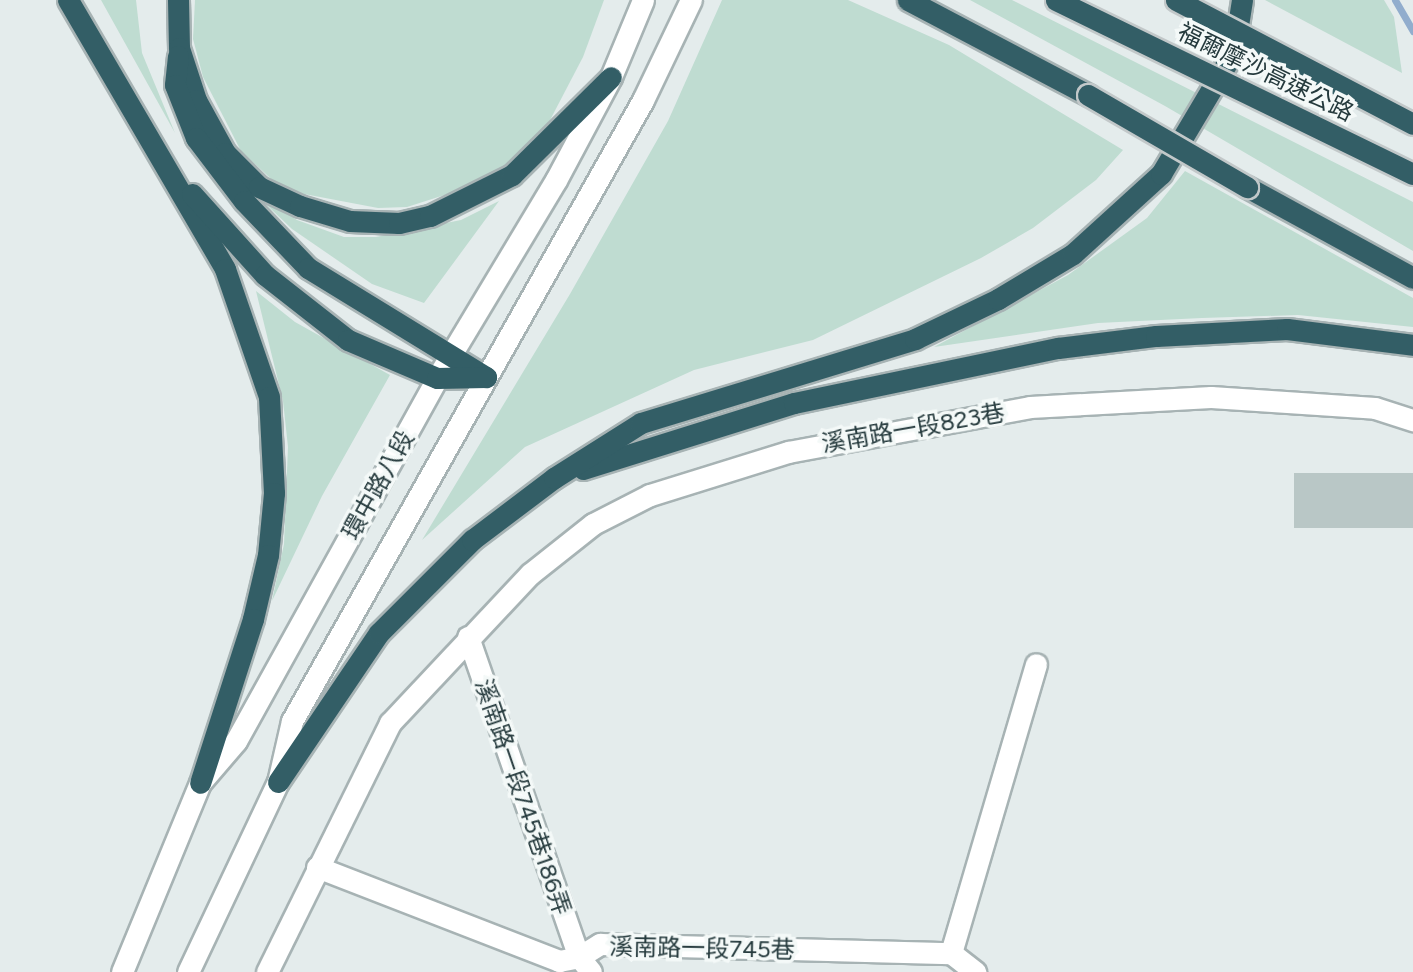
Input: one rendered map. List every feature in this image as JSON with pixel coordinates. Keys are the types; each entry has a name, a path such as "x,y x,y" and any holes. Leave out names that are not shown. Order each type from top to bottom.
{"highway":[{"path":"68,0 225,269 269,397 274,445 268,555 253,619 200,783"},
{"path":"178,0 179,48 175,85 196,138 244,201 308,268 455,355 485,377"},
{"path":"908,0 1088,95 1247,187 1413,278"},
{"name":"福爾摩沙高速公路","path":"1056,0 1413,174"},
{"name":"福爾摩沙高速公路","path":"1176,0 1413,124"},
{"path":"278,782 379,633 472,540 555,478 641,423 787,374 915,339 998,299 1073,254 1161,174 1234,51 1242,0"},
{"path":"179,48 196,100 225,153 259,187 300,206 380,224 430,216 512,175 611,78"},
{"path":"158,156 276,284 348,340 437,378 485,377"},
{"path":"555,478 794,403 1058,348 1156,336 1287,329 1413,345"}],"street":[{"name":"環中路八段","path":"122,972 200,783 236,741 437,378 455,355 611,78 643,0"},
{"name":"環中路八段","path":"188,972 278,782 292,721 643,100 691,0"},
{"name":"溪南路一段823巷","path":"267,972 390,723 530,574 593,524 650,495 788,452 1030,407 1197,397 1375,408 1413,420"},
{"name":"溪南路一段745巷186弄","path":"468,637 585,965"},
{"path":"975,972 951,953 1036,664"},
{"name":"溪南路一段745巷","path":"317,867 558,961 585,965 600,944 951,953"}],"green space":[{"path":"101,0 136,0 142,53 175,133"},
{"path":"195,0 604,0 583,57 548,124 514,159 482,183 407,207 378,208 283,190 241,151 203,77 193,39"},
{"path":"722,0 848,0 949,45 1123,150 1096,180 1033,228 981,258 813,340 694,370 525,447 422,540 570,294 668,121"},
{"path":"970,0 1012,0 1413,202 1413,251 1165,106"},
{"path":"1265,0 1384,0 1394,17 1402,73"},
{"path":"1185,171 1413,298 1413,327 1298,315 1202,318 1098,323 934,347 1068,275 1147,218"},
{"path":"254,193 297,220 344,237 376,237 461,220 499,201 424,303 372,284 292,229"},
{"path":"256,291 295,322 390,375 322,496 272,601 284,544 288,447 283,401"}],"building":[{"path":"1294,473 1413,473 1413,528 1294,528"}],"waterway":[{"path":"1395,0 1413,31"}]}
